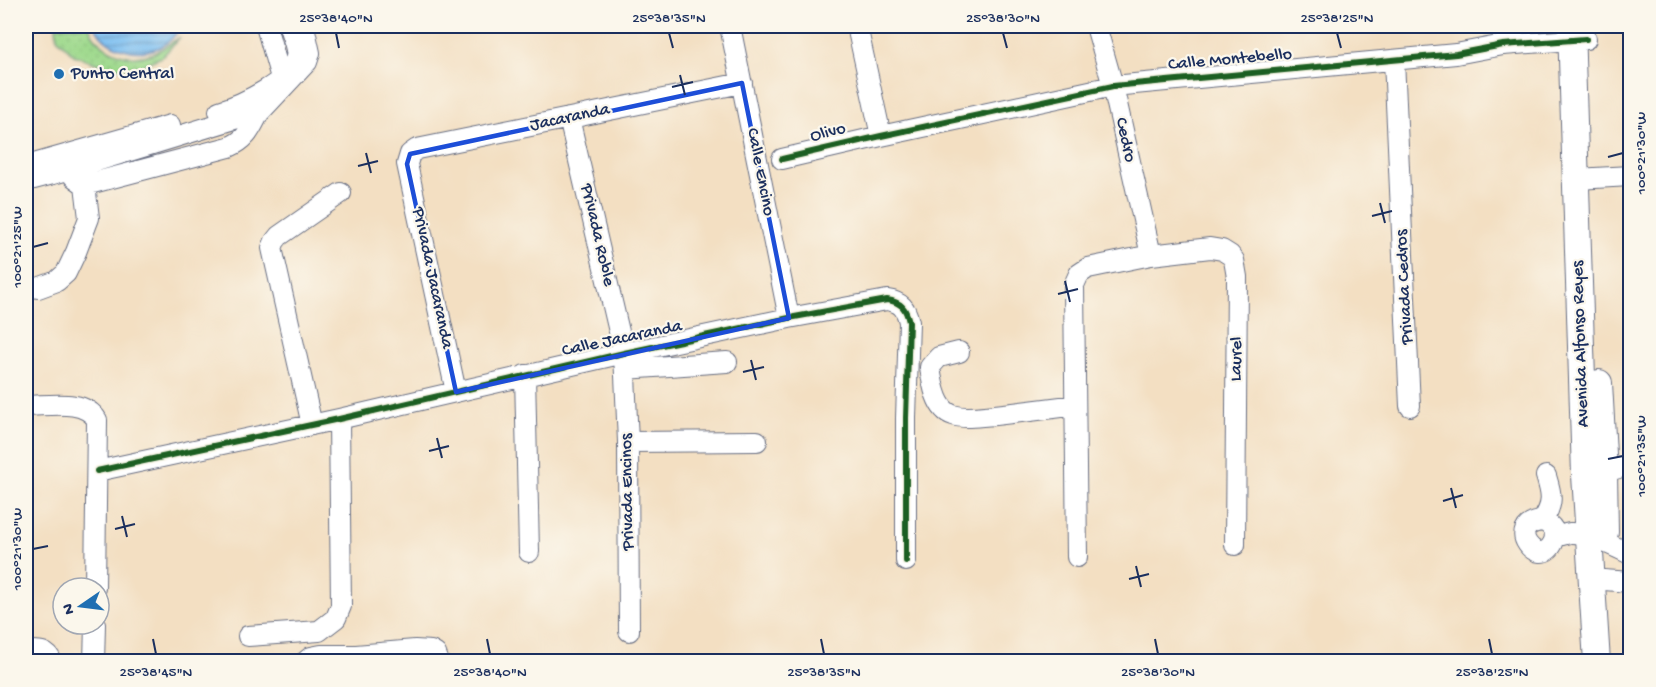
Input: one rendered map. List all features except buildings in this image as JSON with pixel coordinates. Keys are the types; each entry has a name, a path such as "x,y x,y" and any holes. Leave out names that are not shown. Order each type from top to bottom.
{"main road":[{"name":"Avenida Alfonso Reyes","path":"1579,32 1597,540 1609,581 1610,662"},
{"name":"Avenida Alfonso Reyes","path":"1597,662 1609,581"}],"street":[{"path":"27,164 64,171 85,185 238,143 252,129 281,78 266,26"},
{"path":"27,164 228,108 255,97 281,78 293,65 297,55 288,26"},
{"path":"64,171 261,111 307,62 310,53 304,26"},
{"name":"Calle Encino","path":"730,26 789,318"},
{"path":"857,26 881,135"},
{"name":"Cedro","path":"1096,26 1113,86 1151,255"},
{"name":"Calle Montebello","path":"881,135 1113,86 1456,54 1579,32"},
{"name":"Privada Cedros","path":"1394,60 1410,406"},
{"name":"Jacaranda","path":"407,164 410,154 417,149 742,83"},
{"name":"Privada Roble","path":"569,118 624,361"},
{"name":"Olivo","path":"782,159 881,135"},
{"name":"Privada Jacaranda","path":"407,164 456,392"},
{"path":"1583,179 1630,176"},
{"path":"38,288 57,281 66,273 76,252 89,218 85,185"},
{"path":"312,425 272,248 279,236 340,193"},
{"name":"Laurel","path":"1151,255 1210,248 1222,250 1234,260 1237,277 1235,546"},
{"path":"1077,557 1074,285 1079,274 1088,268 1151,255"},
{"name":"Calle Jacaranda","path":"97,471 339,419 525,375 624,361 789,318 887,300 903,305 909,321 906,561"},
{"path":"959,352 939,357 930,366 932,385 940,405 951,415 975,417 1075,405"},
{"path":"624,361 727,362"},
{"name":"Privada Encinos","path":"624,361 628,442 629,631"},
{"path":"525,375 530,552"},
{"path":"26,406 76,405 89,410 97,420 95,576"},
{"path":"248,636 319,631 336,618 341,606 339,419"},
{"path":"628,442 757,441"},
{"path":"1594,473 1630,465"},
{"path":"1542,521 1548,513 1552,497 1546,476"},
{"path":"1542,521 1551,527 1555,537 1553,545 1538,552 1526,543 1525,534 1534,522 1542,521"},
{"path":"1555,537 1570,533 1597,540 1630,554"},
{"path":"94,662 95,636"},
{"path":"305,662 311,657 415,650 431,651 436,654 439,662"},
{"path":"26,651 44,652 50,656 52,662"}],"highlighted area":[{"path":"742,83 789,318 456,392 407,164 410,154"}],"green space":[{"path":"56,26 89,26 93,35 108,48 117,53 137,57 163,49 180,37 163,56 139,67 116,68 106,67 74,55 57,38"}],"water":[{"path":"95,26 182,26 172,39 162,46 149,51 131,51 113,45 100,34"}],"cycle path":[{"path":"782,159 1113,86 1456,54 1503,45 1586,39"},
{"path":"97,471 339,419 624,353 887,300 902,306 909,322 906,561"}],"place":[{"name":"Punto Central","path":"59,74"}]}
